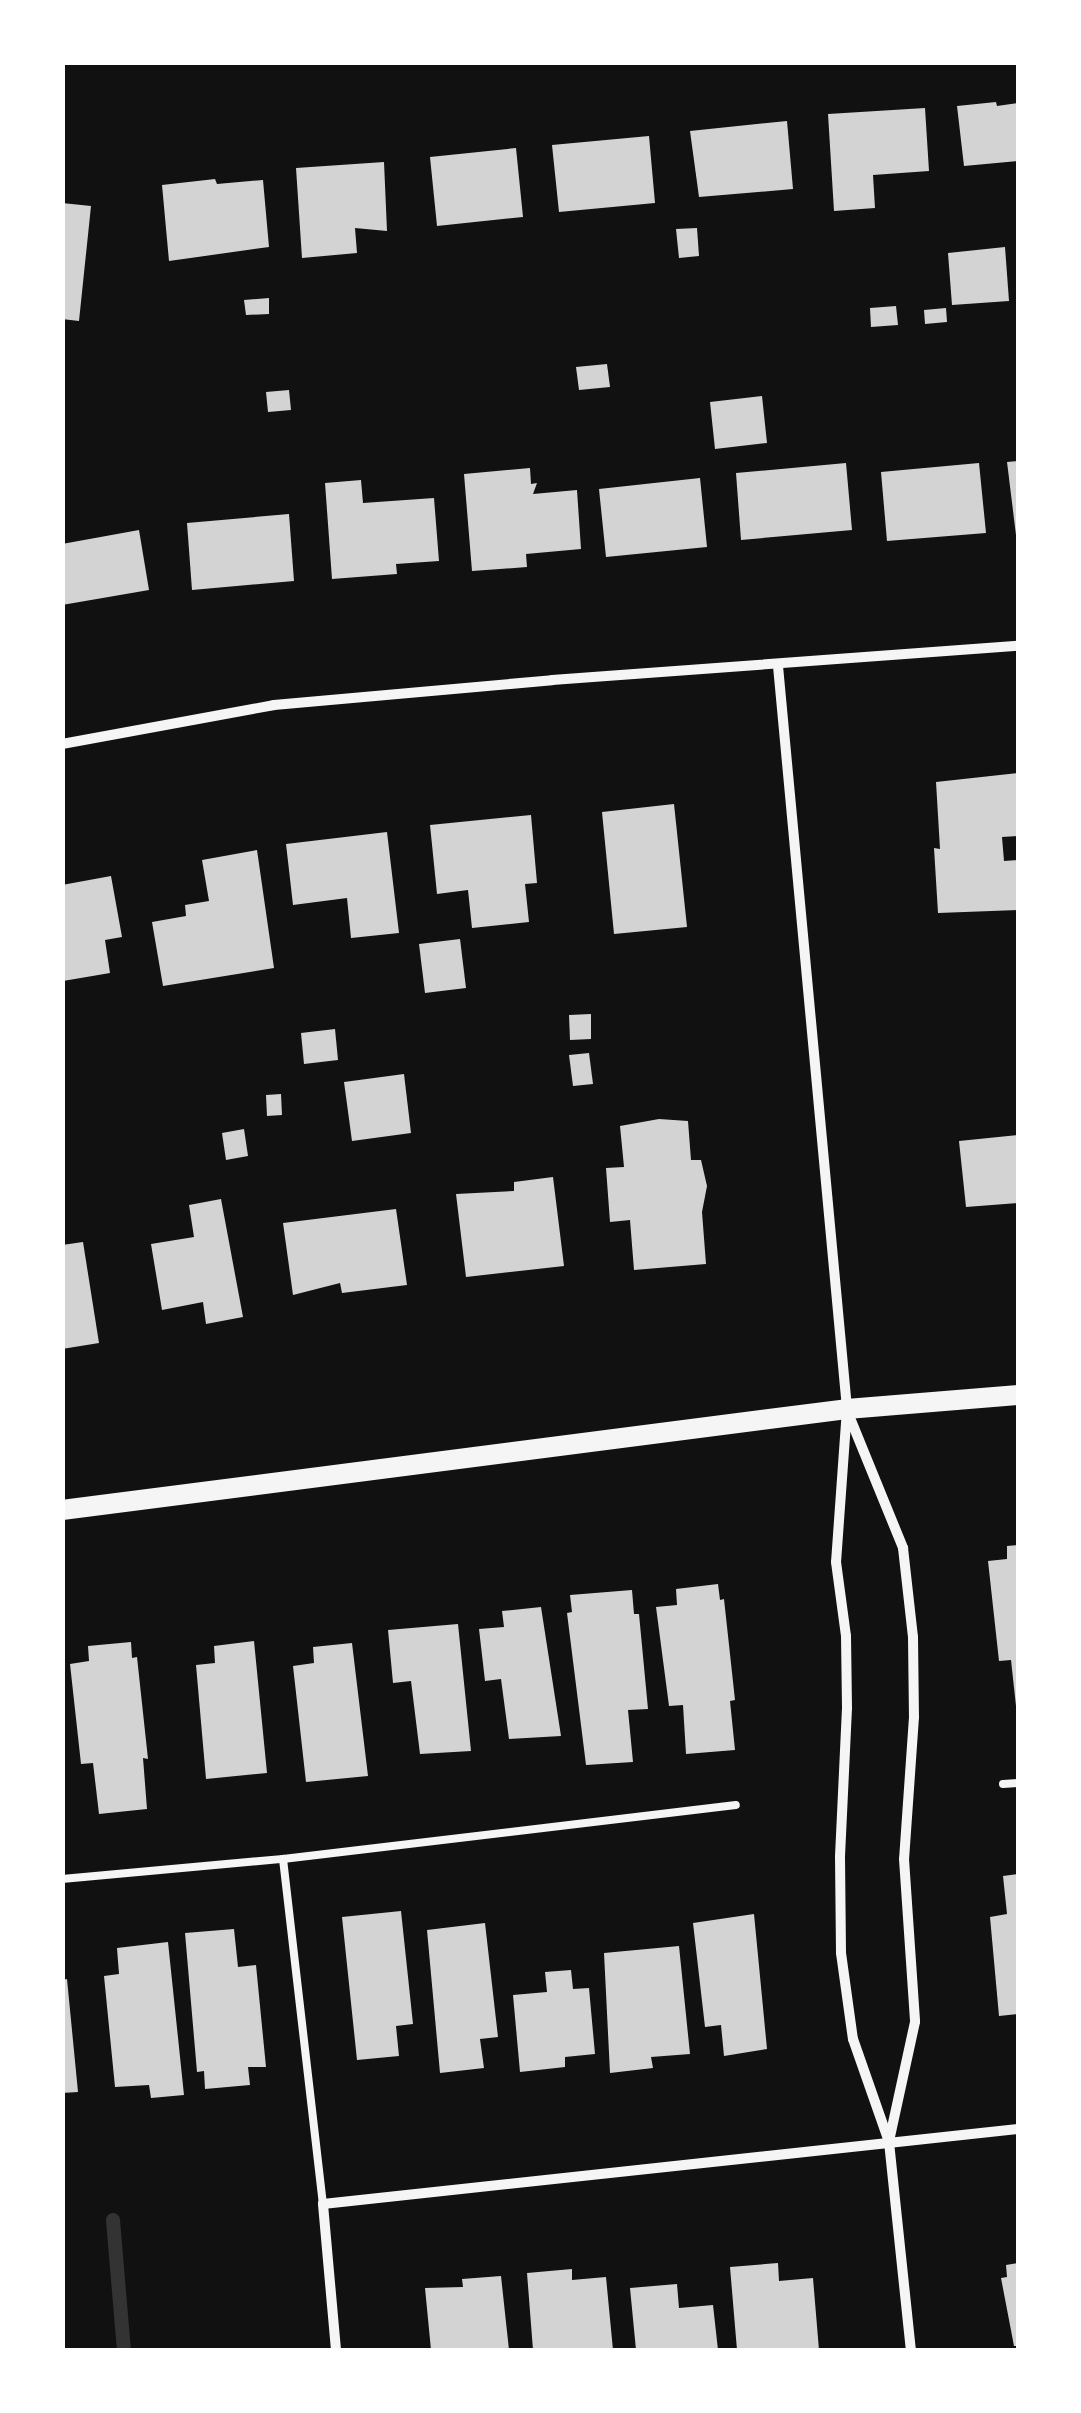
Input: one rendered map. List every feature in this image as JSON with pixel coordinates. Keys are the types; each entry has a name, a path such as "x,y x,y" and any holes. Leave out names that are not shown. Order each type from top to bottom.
{"main road":[{"path":"62,1510 847,1409 1018,1395"}],"street":[{"path":"62,744 274,706 552,680 1018,646"},
{"path":"778,666 847,1409 836,1562 846,1636 847,1690 841,1953 853,2040 889,2142 911,2350"},
{"path":"847,1409 903,1548 913,1638 914,1717 904,1859 914,2022 889,2142"},
{"path":"336,2350 324,2204 1018,2129"}],"lane":[{"path":"1003,1784 1018,1783"},
{"path":"62,1878 284,1859 736,1805"},
{"path":"284,1859 324,2204"}],"building":[{"path":"996,102 997,106 1018,103 1018,161 964,166 957,106"},
{"path":"925,108 929,171 873,175 875,208 834,211 828,114"},
{"path":"787,121 793,189 699,197 690,131"},
{"path":"649,136 655,203 559,212 552,145"},
{"path":"516,148 523,217 437,226 430,157"},
{"path":"384,162 387,231 355,228 357,253 302,258 296,168"},
{"path":"215,179 217,184 263,180 269,247 169,261 162,185"},
{"path":"62,203 91,206 79,321 62,319"},
{"path":"697,228 699,256 679,258 676,229"},
{"path":"1005,247 1009,301 952,305 948,253"},
{"path":"269,298 269,314 246,315 244,300"},
{"path":"896,306 898,325 871,327 870,308"},
{"path":"946,308 947,322 925,324 924,310"},
{"path":"607,364 610,387 579,390 576,367"},
{"path":"289,390 291,410 268,412 266,392"},
{"path":"762,396 767,443 715,449 710,402"},
{"path":"1018,461 1018,535 1016,535 1007,462"},
{"path":"846,463 852,530 741,540 736,473"},
{"path":"979,463 986,533 887,541 881,472"},
{"path":"530,468 531,484 537,483 533,494 577,490 581,549 526,554 527,567 472,571 464,474"},
{"path":"700,478 707,547 606,557 599,489"},
{"path":"361,480 363,503 434,498 439,561 396,564 397,574 332,579 325,483"},
{"path":"289,514 294,581 192,590 187,523"},
{"path":"139,530 149,590 62,605 62,544"},
{"path":"1018,773 1018,836 1002,837 1004,861 1018,860 1018,910 938,913 934,848 940,849 936,782"},
{"path":"674,804 687,927 614,934 602,812"},
{"path":"531,815 537,883 525,884 529,922 472,928 468,890 437,894 430,825"},
{"path":"387,832 399,933 351,938 347,898 293,905 286,844"},
{"path":"257,850 274,968 163,986 152,922 186,916 185,905 209,901 202,860"},
{"path":"111,876 122,937 105,940 110,973 63,981 62,885"},
{"path":"460,939 466,988 425,993 419,944"},
{"path":"591,1014 591,1039 570,1040 569,1015"},
{"path":"335,1029 338,1060 304,1064 301,1033"},
{"path":"589,1053 593,1084 573,1086 569,1055"},
{"path":"404,1074 411,1133 352,1141 344,1082"},
{"path":"281,1094 282,1115 267,1116 266,1095"},
{"path":"659,1119 688,1121 691,1160 701,1160 707,1186 702,1212 706,1264 634,1270 630,1220 610,1222 606,1168 624,1167 620,1126"},
{"path":"244,1129 248,1156 226,1160 222,1133"},
{"path":"1018,1135 1018,1203 966,1207 959,1141"},
{"path":"553,1177 564,1266 466,1277 456,1194 514,1191 514,1182"},
{"path":"221,1199 243,1317 206,1324 203,1302 162,1310 151,1244 194,1237 189,1205"},
{"path":"396,1209 407,1285 342,1293 340,1283 293,1295 283,1223"},
{"path":"83,1242 99,1343 62,1349 62,1245"},
{"path":"1018,1545 1016,1706 1011,1660 999,1661 988,1561 1007,1559 1007,1546"},
{"path":"718,1584 720,1600 724,1599 735,1700 730,1701 735,1750 686,1754 683,1705 669,1706 656,1607 677,1605 676,1589"},
{"path":"632,1590 634,1614 639,1614 648,1709 628,1710 633,1762 586,1765 567,1613 572,1612 570,1595"},
{"path":"541,1607 561,1736 509,1739 501,1679 485,1681 479,1629 504,1627 502,1611"},
{"path":"458,1624 471,1751 420,1754 411,1681 393,1683 388,1630"},
{"path":"254,1641 267,1773 206,1779 196,1665 215,1663 214,1646"},
{"path":"131,1642 132,1658 137,1657 148,1759 143,1758 147,1809 99,1814 93,1763 81,1764 70,1664 89,1661 88,1646"},
{"path":"352,1643 368,1776 306,1782 293,1666 314,1663 313,1647"},
{"path":"1018,1874 1018,2014 999,2016 990,1917 1007,1914 1003,1876"},
{"path":"401,1911 413,2024 396,2026 399,2056 357,2060 342,1917"},
{"path":"754,1914 767,2049 724,2056 721,2025 705,2027 693,1923"},
{"path":"485,1923 498,2037 480,2039 484,2068 440,2073 427,1930"},
{"path":"234,1929 238,1967 256,1965 266,2067 248,2067 250,2085 205,2089 204,2071 197,2072 185,1933"},
{"path":"168,1942 184,2095 151,2098 149,2085 115,2087 104,1976 119,1974 117,1948"},
{"path":"679,1946 690,2054 651,2057 653,2068 610,2073 604,1953"},
{"path":"571,1970 573,1989 589,1988 595,2054 565,2057 565,2067 520,2072 513,1995 547,1992 545,1972"},
{"path":"67,1979 78,2092 62,2093 62,1980"},
{"path":"778,2263 779,2281 813,2278 819,2350 737,2350 730,2267"},
{"path":"1018,2263 1018,2346 1014,2346 1001,2278 1007,2277 1006,2265"},
{"path":"572,2269 572,2280 606,2277 613,2350 533,2350 527,2273"},
{"path":"501,2276 509,2350 431,2350 425,2288 463,2287 462,2279"},
{"path":"677,2284 679,2308 713,2305 718,2350 636,2350 630,2288"}],"waterway":[{"path":"113,2220 124,2350"}]}
